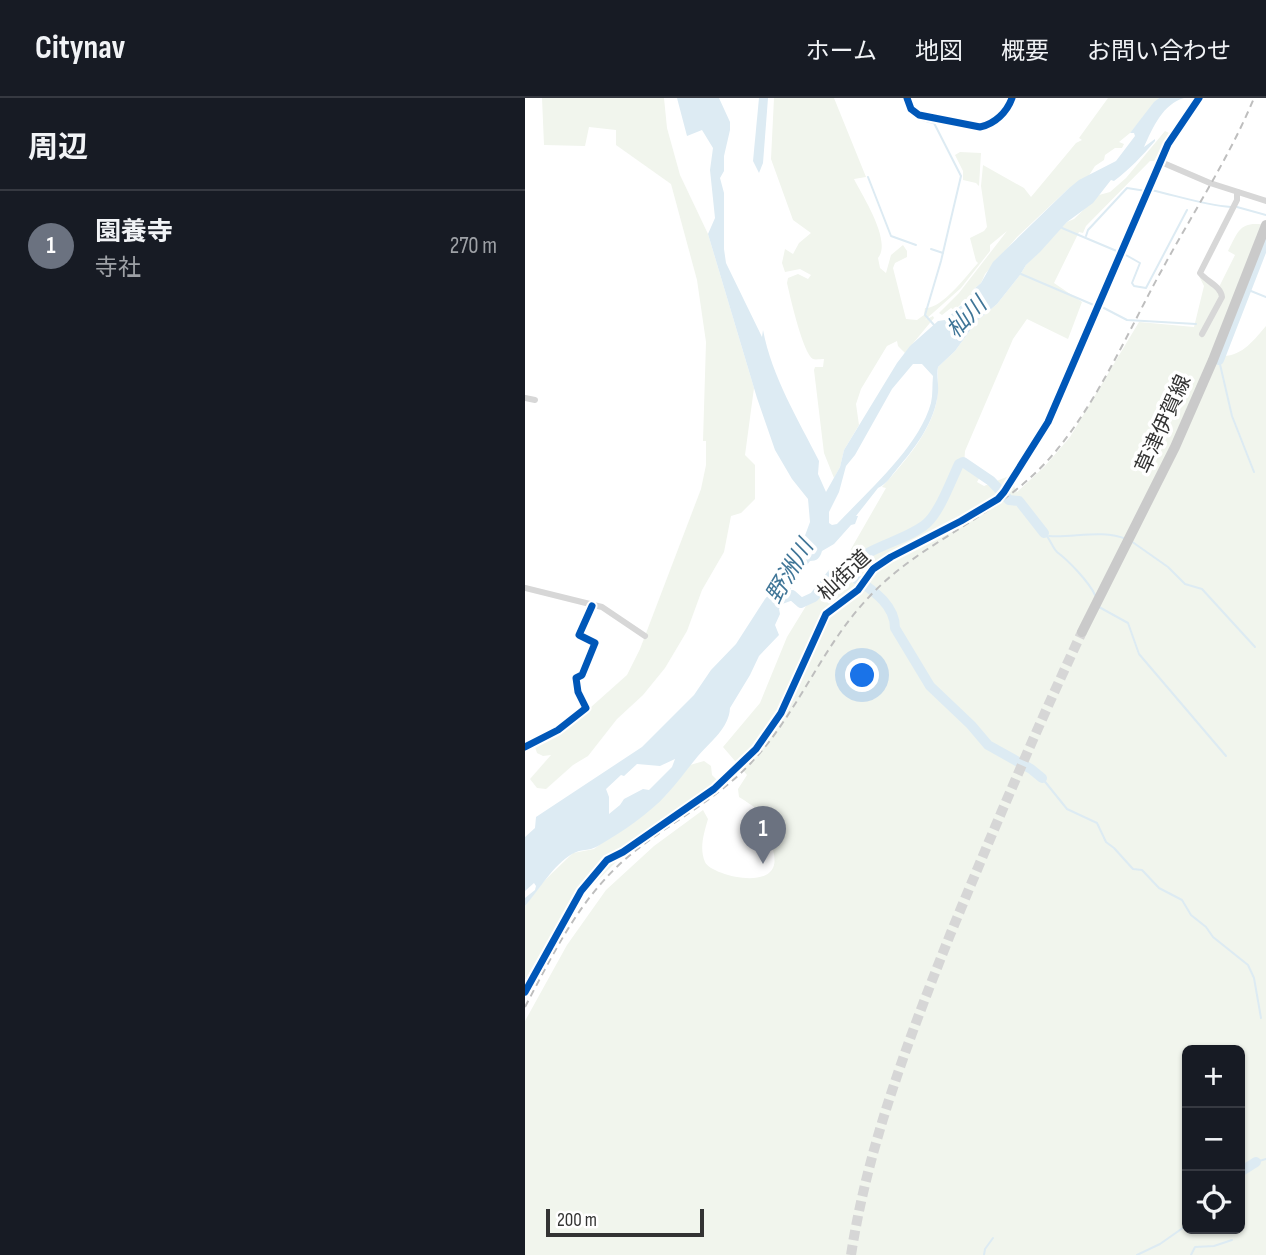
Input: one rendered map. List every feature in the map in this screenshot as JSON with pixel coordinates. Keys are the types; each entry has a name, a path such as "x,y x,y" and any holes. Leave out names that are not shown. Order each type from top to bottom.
{"main road":[{"name":"草津伊賀線","path":"1081,632 1175,447 1213,360 1266,225"}],"street":[{"path":"907,98 911,109 919,115 980,127 988,125 1005,112 1012,98"},
{"name":"杣街道","path":"525,992 581,891 607,860 623,852 714,789 767,736 781,713 827,614 857,590 873,569 961,521 1005,492 1048,422 1168,144 1199,98"},
{"path":"1161,162 1210,183 1266,201"},
{"path":"1202,334 1222,297 1218,288 1200,273 1237,200 1237,192"},
{"path":"525,398 535,400"},
{"path":"525,588 602,607 645,636"},
{"path":"525,747 558,730 586,708 578,692 576,678 582,675 594,643 579,635 592,606"}],"shaded area":[{"path":"542,98 664,98 667,128 680,175 708,234 754,388 745,455 755,465 755,499 741,513 731,516 724,552 702,590 687,631 665,668 643,695 617,719 588,756 573,765 546,789 537,788 530,779 551,755 543,756 537,753 535,747 581,716 627,675 640,649 701,489 706,465 706,441 703,441 706,342 697,280 671,184 616,145 616,130 589,127 585,146 544,145"},
{"path":"774,98 834,98 866,177 854,179 879,230 880,268 886,273 891,255 903,245 907,257 895,263 893,268 906,319 917,320 924,315 925,308 939,303 978,263 970,238 987,227 981,186 983,165 1024,188 1031,197 1076,143 1082,140 1079,138 1108,98 1159,98 1119,142 1124,144 1122,148 1115,148 1105,155 1104,160 1095,166 1088,177 1068,189 1017,237 985,274 969,298 954,310 951,308 942,315 939,313 959,293 1007,231 990,245 990,251 961,288 925,320 933,316 934,318 905,353 897,341 887,346 861,389 856,404 859,425 844,450 834,478 824,453 814,370 815,367 823,367 824,359 813,359 805,347 787,283 788,278 798,274 808,279 811,275 800,269 785,272 782,263 785,249 793,254 799,243 811,233 793,220 771,159"},
{"path":"1165,131 1169,133 1154,161 1150,161 1086,226 1083,233 1079,232 1054,283 1082,302 1068,339 1027,319 1013,339 965,451 964,466 981,475 977,482 984,486 1009,476 1017,492 1070,437 1139,322 1194,327 1204,286 1199,276 1219,287 1235,255 1228,251 1238,232 1251,224 1266,225 1266,234 1257,235 1212,356 1229,355 1243,350 1266,326 1266,1255 525,1255 525,1021 567,945 606,890 654,846 703,810 708,819 702,851 709,867 739,877 761,877 770,873 774,859 766,823 756,809 739,797 738,789 747,775 723,747 760,703 787,637 817,588 847,556 886,488 882,487 923,435 937,399 938,367 955,351 977,321 997,304 1026,265 1067,222 1074,219 1099,195 1110,192 1126,178"},
{"path":"960,152 981,153 979,186 963,180 963,171 955,155"},
{"path":"704,761 711,766 712,775 718,781 618,851 619,859 590,888 581,884 525,980 525,906 543,882 573,853 594,849 666,795 690,765"}],"water":[{"path":"677,98 719,98 730,122 724,171 720,178 724,193 726,263 762,337 763,330 779,381 819,461 818,474 826,492 840,467 844,450 910,346 969,298 993,262 1068,189 1079,180 1116,161 1135,136 1130,133 1154,102 1159,98 1184,98 1170,105 1159,117 1144,147 1155,141 1145,152 1114,181 1111,180 1093,203 1067,222 1026,265 997,304 977,321 955,351 938,367 935,409 921,437 889,480 878,488 856,516 855,524 834,544 822,551 818,559 810,561 791,587 779,609 780,614 775,625 779,635 759,656 719,734 652,809 598,846 575,852 565,859 525,906 525,898 536,886 534,883 525,891 525,837 535,828 536,817 642,747 694,695 711,670 736,644 765,599 787,573 810,522 808,499 775,450 708,234 715,218 710,170 713,148 702,130 687,136","holes":["913,364 922,364 933,376 931,403 925,420 891,468 837,524 832,525 829,523 829,512 839,492 846,466 892,389","675,759 672,767 649,790 643,789 624,799 609,814 606,789 621,775 624,776 637,764 660,766"]},
{"path":"759,98 768,98 763,163 759,173 753,161"}],"waterway":[{"name":"杣川","path":"903,98 914,115 934,123 961,176 925,315 935,326"},
{"path":"868,177 891,236 916,245"},
{"path":"1086,236 1088,230 1127,188 1146,191"},
{"path":"1151,190 1231,207"},
{"path":"1237,207 1266,215"},
{"path":"1124,254 1140,263 1132,283 1134,286 1146,288 1187,210"},
{"path":"1062,228 1119,252"},
{"path":"1219,360 1266,239"},
{"path":"931,249 943,253"},
{"path":"1021,274 1096,306"},
{"path":"1246,289 1266,297"},
{"path":"1102,307 1127,320 1196,324"},
{"path":"1219,360 1232,416 1254,472"},
{"name":"野洲川","path":"776,601 792,595 801,603 814,597 832,574 847,572 862,556 918,530 932,518 959,464 963,462 991,481 1009,500 1019,501 1044,533"},
{"path":"1044,533 1055,550 1078,572 1095,595"},
{"path":"1049,536 1098,534 1126,539"},
{"path":"1131,541 1168,567 1185,584 1202,589 1255,647"},
{"path":"847,572 885,602 894,618 895,628 930,686 988,745 1042,778"},
{"path":"1099,607 1128,623 1139,654 1226,756"},
{"path":"1042,778 1067,809 1097,823 1106,842 1133,869 1142,870 1159,888 1182,900 1191,915 1206,927 1213,937 1248,965 1254,978 1261,1018"},
{"path":"1256,1162 1266,1159"},
{"path":"1242,1171 1256,1162"},
{"path":"1137,1255 1160,1244 1182,1229"},
{"path":"984,1255 993,1238"},
{"path":"1191,1255 1195,1247 1214,1246 1232,1240"}],"tunnel":[{"path":"851,1255 858,1214 879,1133 920,1013 998,821 1082,632"}],"railway":[{"path":"525,1007 570,926 597,889 629,856 720,791 748,766 781,726 837,637 869,597 887,579 927,549 1012,493 1052,456 1071,432 1105,378 1223,162 1254,98"}],"cycle path":[{"path":"907,98 911,109 919,115 980,127 1000,117 1012,98"},
{"path":"525,992 581,891 607,860 623,852 714,789 756,749 781,713 826,614 858,590 873,569 961,521 998,499 1004,492 1048,422 1168,144 1199,98"},
{"path":"525,747 558,730 586,708 578,692 576,678 582,675 595,643 579,635 592,606"}],"place":[{"name":"園養寺","path":"763,864"}]}
